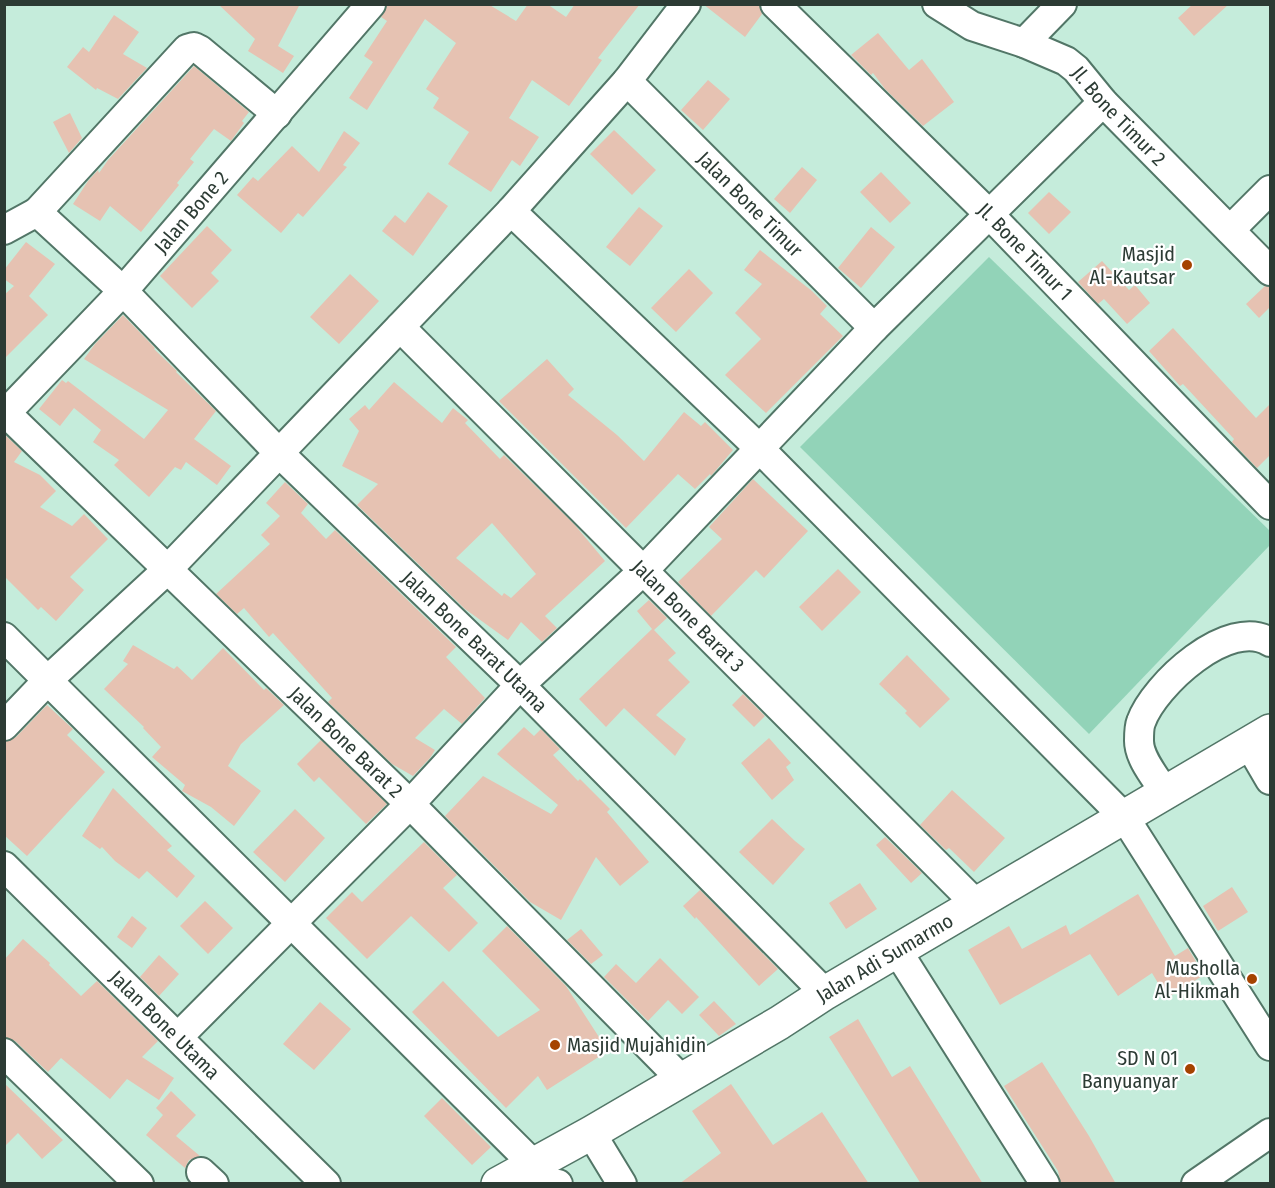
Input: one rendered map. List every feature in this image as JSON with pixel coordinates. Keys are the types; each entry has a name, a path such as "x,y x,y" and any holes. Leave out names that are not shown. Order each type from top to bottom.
{"main road":[{"name":"Jalan Adi Sumarmo","path":"498,1184 536,1177 591,1132 1260,738"}],"street":[{"name":"Jalan Bone 2","path":"5,413 123,291 371,4"},
{"path":"4,726 49,679 168,569 511,211 627,81 686,4"},
{"name":"Jl. Bone Timur 1","path":"775,4 988,213 1270,505"},
{"name":"Jl. Bone Timur 2","path":"937,4 972,26 1024,43 1066,61 1076,69 1103,102 1270,271"},
{"path":"1024,43 1062,4"},
{"path":"4,230 38,212 187,50 194,47 277,114"},
{"name":"Jalan Bone Timur","path":"627,81 874,328"},
{"path":"178,1037 410,804 520,685 644,570 874,328 1103,102"},
{"path":"1230,230 1270,189"},
{"path":"511,211 759,448 1125,818 1270,1046"},
{"name":"Jalan Bone Barat Utama","path":"38,212 123,291 278,452 520,685 825,993"},
{"name":"Jalan Bone Barat 3","path":"400,327 977,904"},
{"name":"Jalan Bone Barat 2","path":"5,413 410,804 681,1079"},
{"path":"1166,794 1144,759 1138,743 1140,723 1149,707 1180,671 1223,641 1243,636 1264,637 1270,642"},
{"path":"4,637 49,679 293,924 536,1177"},
{"path":"1260,738 1270,780"},
{"name":"Jalan Bone Utama","path":"4,866 326,1184"},
{"path":"898,952 1045,1184"},
{"path":"4,1053 139,1184"},
{"path":"591,1132 622,1184"},
{"path":"1206,1181 1270,1133"}],"green space":[{"path":"989,257 1270,531 1270,545 1089,734 800,447"}],"building":[{"path":"218,4 300,4 278,46 294,56 283,73 248,51 255,39"},
{"path":"387,4 488,4 516,21 528,4 547,4 566,17 575,4 640,4 598,58 602,60 569,106 532,80 509,118 539,137 520,166 512,160 491,192 448,164 469,132 433,108 439,98 426,89 456,43 425,19 367,110 349,98 373,62 364,56 387,21 381,17"},
{"path":"703,4 759,4 762,14 745,37"},
{"path":"1193,4 1229,4 1194,36 1178,18"},
{"path":"114,15 139,32 123,54 147,68 118,99 97,88 96,90 67,67 83,47 89,52"},
{"path":"878,33 909,70 922,59 954,102 923,126 885,89 873,73 871,75 851,55"},
{"path":"194,66 249,112 231,141 214,129 190,159 194,162 177,183 179,185 141,232 110,206 100,221 73,204 88,181 98,170 99,173 108,160"},
{"path":"708,80 730,99 703,130 681,110"},
{"path":"70,113 82,138 69,153 53,122"},
{"path":"614,130 656,170 632,195 590,154"},
{"path":"344,131 360,143 343,165 347,167 303,217 298,213 281,233 237,195 253,177 258,181 292,146 319,172"},
{"path":"802,167 817,180 790,213 774,199"},
{"path":"881,172 911,203 890,223 860,192"},
{"path":"428,192 448,206 413,256 382,231 395,215 405,223"},
{"path":"1049,192 1071,212 1049,234 1028,213"},
{"path":"639,207 663,226 630,266 606,247"},
{"path":"207,226 232,250 211,273 219,281 192,308 160,276"},
{"path":"871,227 895,247 861,288 838,268"},
{"path":"26,242 55,264 29,296 48,315 4,359 4,295 14,286 4,279 4,270"},
{"path":"760,250 812,291 827,306 820,314 843,336 766,413 725,375 761,339 735,313 762,284 744,270"},
{"path":"1102,261 1129,290 1135,285 1150,303 1127,324 1104,299 1098,304 1078,282"},
{"path":"689,269 713,293 676,332 651,308"},
{"path":"350,274 379,301 339,344 310,317"},
{"path":"1265,286 1270,287 1270,307 1259,318 1246,304"},
{"path":"123,315 216,411 194,439 231,466 217,485 186,462 181,470 175,467 149,497 114,465 119,460 93,442 101,430 74,408 60,426 39,409 62,380 66,383 68,381 144,439 168,410 84,359"},
{"path":"1173,328 1256,418 1270,404 1270,455 1257,468 1232,442 1234,439 1183,384 1180,386 1149,351"},
{"path":"547,359 574,389 568,395 617,435 644,461 684,412 701,426 705,422 733,450 711,476 710,474 695,489 678,474 626,528 499,401"},
{"path":"394,382 442,423 453,408 468,420 465,423 500,459 504,455 574,524 605,561 545,616 557,628 542,642 521,622 508,640 465,609 357,505 378,484 342,466 359,431 349,419 365,405 369,410","holes":["492,523 536,574 511,598 504,593 502,596 456,558"]},
{"path":"4,434 22,451 14,462 40,475 56,491 40,507 72,526 84,514 108,539 70,577 84,590 56,621 41,607 38,610 4,576"},
{"path":"753,479 808,531 764,578 756,570 711,616 678,582 722,539 709,527"},
{"path":"285,482 308,504 301,513 326,539 335,530 456,647 446,657 485,698 462,724 444,709 415,738 435,750 413,776 392,764 328,702 332,698 273,633 269,637 244,608 237,614 216,594 270,544 261,535 280,516 266,503"},
{"path":"838,569 861,592 822,631 799,607"},
{"path":"649,600 667,618 654,630 676,653 668,660 690,682 656,715 686,739 675,756 624,708 606,727 579,699 652,629 637,611"},
{"path":"133,645 174,669 177,666 192,680 223,648 264,690 266,688 284,705 241,744 228,766 261,791 234,826 211,807 182,791 185,785 152,757 161,747 144,727 104,689 128,664 123,661"},
{"path":"907,655 950,699 920,728 905,713 907,711 879,684"},
{"path":"743,694 765,716 754,727 732,705"},
{"path":"47,705 73,729 67,735 105,772 27,856 4,835 4,742 16,737"},
{"path":"524,727 534,736 541,729 560,749 553,755 610,809 607,812 649,862 620,886 596,857 561,920 530,902 445,816 483,776 551,814 558,805 497,754"},
{"path":"769,738 791,763 786,767 794,780 772,800 741,763"},
{"path":"321,740 387,804 366,824 319,777 314,782 297,764"},
{"path":"113,788 172,846 167,850 195,876 177,898 147,871 139,879 115,861 102,847 100,849 82,836"},
{"path":"952,790 1005,838 974,872 920,825"},
{"path":"295,809 325,838 285,882 253,852"},
{"path":"772,819 805,849 773,885 739,852"},
{"path":"885,837 922,873 911,883 876,845"},
{"path":"424,842 457,875 443,888 478,923 449,952 411,916 367,959 326,918 352,892 362,902"},
{"path":"860,883 877,909 846,929 829,903"},
{"path":"1232,887 1248,912 1218,931 1203,906"},
{"path":"700,890 778,969 759,986 696,917 695,919 683,906"},
{"path":"1138,894 1175,956 1188,948 1204,975 1167,998 1152,973 1118,996 1090,954 1000,1005 968,950 1009,926 1022,949 1066,925 1070,935"},
{"path":"205,901 233,928 208,954 180,926"},
{"path":"132,916 147,928 132,948 117,937"},
{"path":"507,926 566,986 608,1051 547,1090 538,1076 506,1108 412,1012 443,981 498,1037 540,1010 482,951"},
{"path":"581,929 603,955 591,964 567,940"},
{"path":"23,939 50,963 49,965 81,996 97,981 158,1041 142,1057 174,1078 159,1100 127,1079 110,1099 61,1058 48,1072 15,1041 4,1037 4,960"},
{"path":"159,955 179,974 159,996 140,977"},
{"path":"660,958 699,997 682,1014 668,1000 648,1021 604,977 616,964 636,983"},
{"path":"714,1001 736,1024 719,1036 699,1015"},
{"path":"320,1002 351,1029 314,1070 283,1044"},
{"path":"858,1019 892,1077 910,1066 983,1184 921,1184 829,1037"},
{"path":"1042,1062 1089,1136 1116,1184 1061,1184 1058,1171 1004,1086"},
{"path":"4,1083 63,1140 42,1159 18,1133 4,1147"},
{"path":"731,1084 773,1145 822,1112 869,1184 679,1184 721,1153 692,1111"},
{"path":"171,1091 196,1115 176,1136 200,1156 189,1160 185,1168 146,1135 163,1115 156,1108"},
{"path":"442,1098 491,1147 472,1165 424,1116"}],"place":[{"name":"Masjid Al-Kautsar","path":"1187,265"},
{"name":"Musholla Al-Hikmah","path":"1252,979"},
{"name":"Masjid Mujahidin","path":"555,1045"},
{"name":"SD N 01 Banyuanyar","path":"1190,1069"}]}
